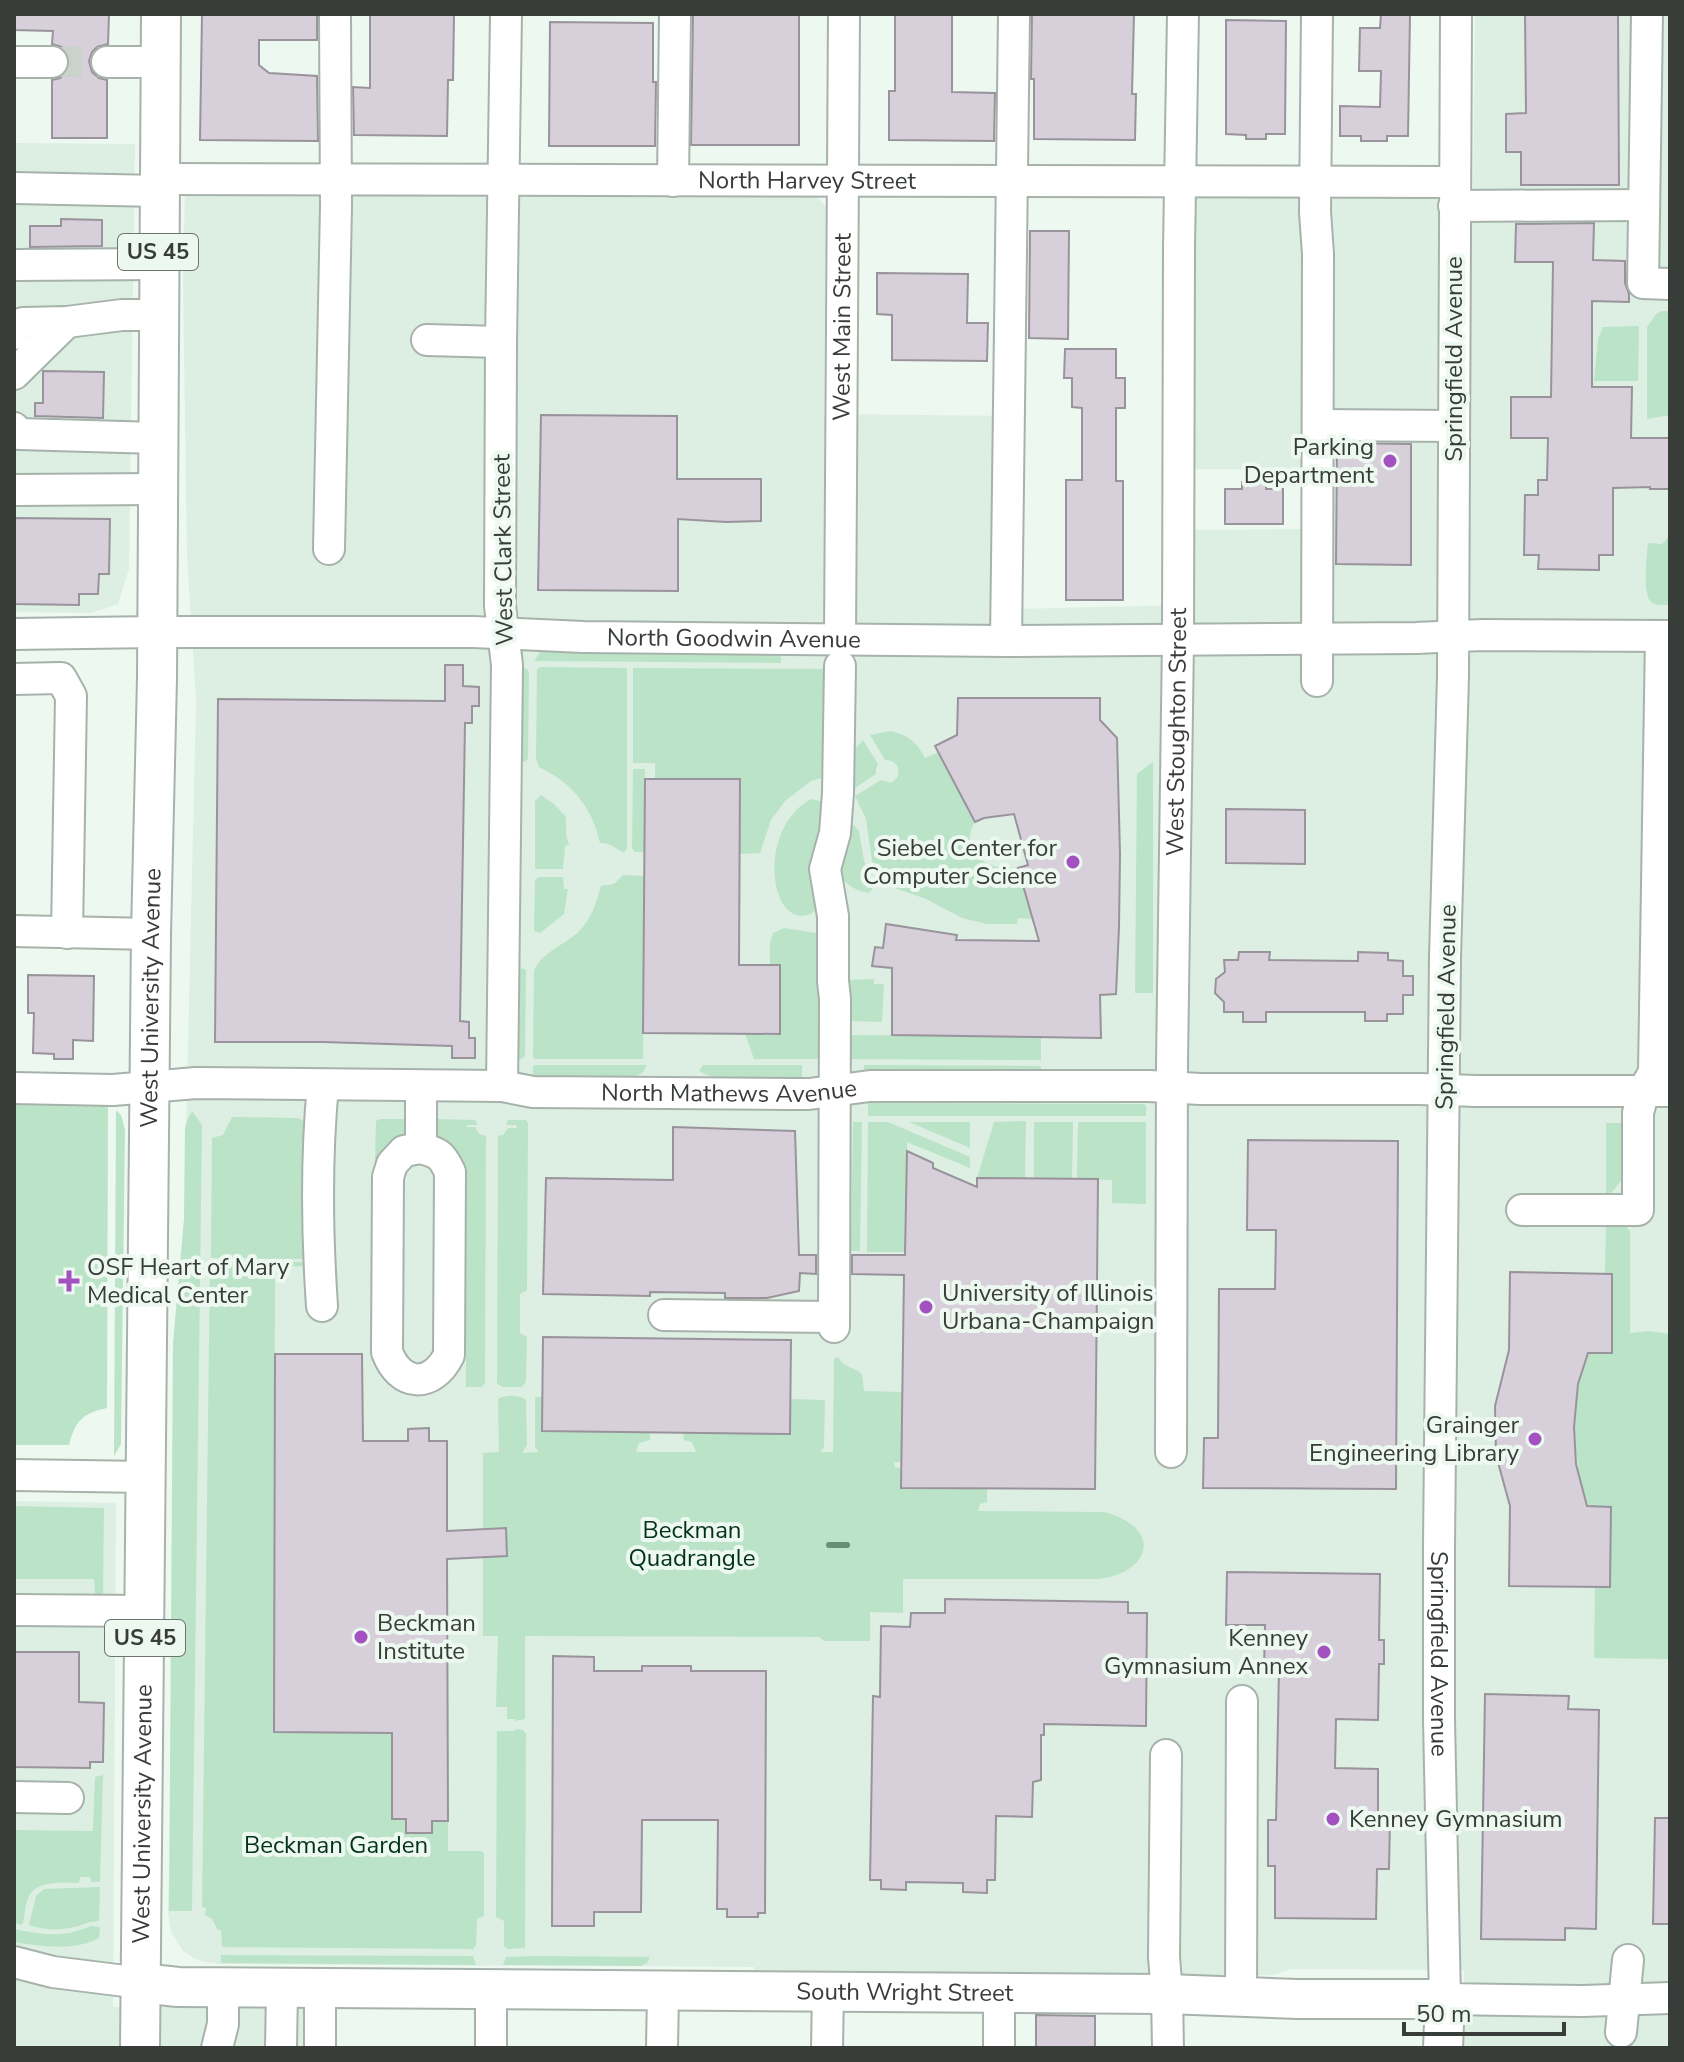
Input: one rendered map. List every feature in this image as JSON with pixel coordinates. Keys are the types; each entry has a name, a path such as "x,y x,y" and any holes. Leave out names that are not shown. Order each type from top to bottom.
{"main road":[{"name":"West University Avenue","path":"140,2048 161,14"},
{"name":"South Wright Street","path":"141,1983 178,1987 282,1989 1167,1994 1241,1998 1445,1999"},
{"path":"1443,2048 1445,1999"}],"street":[{"path":"329,549 336,180 335,14"},
{"name":"West Clark Street","path":"502,1086 507,665 500,606 506,14"},
{"path":"673,181 675,14"},
{"name":"West Main Street","path":"664,1315 834,1322 836,1090 833,916 825,869 835,833 838,793 844,14"},
{"path":"1006,641 1014,14"},
{"name":"West Stoughton Street","path":"1171,1452 1172,1088 1191,710 1178,640 1183,14"},
{"path":"1317,14 1317,681"},
{"name":"Springfield Avenue","path":"1445,1999 1439,1546 1445,957 1453,636 1456,14"},
{"path":"1647,14 1643,283 1670,284"},
{"path":"14,62 52,62"},
{"path":"107,62 160,62"},
{"name":"North Harvey Street","path":"14,188 336,180 1315,181 1454,194 1644,205"},
{"path":"14,265 158,264"},
{"path":"14,334 23,323 158,315"},
{"path":"14,374 67,322"},
{"path":"427,340 501,342"},
{"path":"1318,425 1454,426"},
{"path":"14,428 19,434 157,438"},
{"path":"14,490 156,489"},
{"name":"North Goodwin Avenue","path":"14,634 503,634 840,652 1006,641 1665,636"},
{"path":"1522,1210 1638,1210 1638,1121 1657,1091 1654,1072 1665,636"},
{"path":"14,679 61,678 71,696 67,933"},
{"path":"14,931 151,934"},
{"name":"North Mathews Avenue","path":"14,1088 103,1090 196,1083 502,1086 533,1092 809,1094 862,1086 1657,1091"},
{"path":"322,1306 319,1207 323,1085"},
{"path":"421,1086 421,1148"},
{"path":"421,1148 438,1152 450,1172 449,1355 437,1372 419,1380 401,1374 392,1366 387,1352 388,1177 392,1164 404,1151 421,1148"},
{"path":"14,1475 147,1477"},
{"path":"14,1610 145,1611"},
{"path":"1241,1998 1242,1701"},
{"path":"1166,1755 1164,1957 1168,2048"},
{"path":"14,1797 68,1798"},
{"path":"1621,2032 1628,1960"},
{"path":"14,1962 53,1972 141,1983"},
{"path":"217,2048 223,2024 223,1988"},
{"path":"320,1988 320,2048"},
{"path":"281,2048 282,1989"},
{"path":"491,1990 491,2048"},
{"path":"662,2048 663,1991"},
{"path":"827,2048 828,1992"},
{"path":"999,1993 999,2048"},
{"name":"South Wright Street","path":"1445,1999 1670,1998"}],"shaded area":[{"name":"University of Illinois Urbana-Champaign","path":"1475,14 1670,14 1670,2048 1463,2048 1464,1970 1290,1969 1275,1975 1199,1976 1105,1976 1074,1972 1073,1983 754,1977 754,1967 221,1964 195,1959 183,1951 171,1932 168,1912 196,702 187,556 183,282 185,191 812,191 826,207 824,414 1013,416 1013,609 1188,605 1190,530 1305,529 1306,470 1191,469 1194,200 1203,195 1473,195"},
{"path":"14,143 135,144 129,569 118,604 91,613 14,612"},
{"path":"14,1501 116,1503 113,2007 311,2007 311,2048 14,2048"}],"green space":[{"path":"1662,311 1670,311 1670,415 1647,419 1647,327"},
{"path":"1639,326 1638,381 1594,381 1598,339 1603,327"},
{"path":"1670,535 1670,605 1658,605 1651,602 1647,591 1648,543 1662,544"},
{"path":"541,651 781,653 781,663 534,661"},
{"path":"514,667 526,668 529,672 528,759 524,762 519,756"},
{"path":"627,668 625,852 600,843 592,818 571,788 539,767 536,759 537,669"},
{"path":"633,668 828,669 824,772 821,778 811,781 785,801 771,820 760,853 739,854 740,779 655,778 655,763 633,763"},
{"path":"891,731 911,740 925,758 939,752 975,822 970,837 973,850 990,864 1018,868 1034,919 1018,918 1017,924 987,924 962,918 926,899 887,885 879,875 872,861 866,819 855,796 881,780 891,783 897,778 897,765 885,760 870,735"},
{"path":"863,740 878,764 876,774 852,790 853,751"},
{"path":"1153,762 1153,993 1135,993 1137,774"},
{"path":"633,769 645,769 644,852 635,852 632,848"},
{"path":"541,795 566,817 569,845 565,846 563,869 535,867 535,801"},
{"path":"811,799 824,802 817,910 801,916 789,911 780,898 775,879 775,857 781,835 792,815"},
{"path":"854,825 859,831 864,861 875,886 869,893 852,887 839,874 847,826"},
{"path":"623,875 644,876 643,1059 535,1059 534,972 537,965 582,928 594,908 601,886 614,884"},
{"path":"538,877 563,877 564,889 568,889 564,914 540,933 534,931 535,881"},
{"path":"784,928 819,936 822,1059 754,1059 745,1034 780,1033 780,966 770,965 770,943 773,933"},
{"path":"522,968 526,970 525,1056 510,1059 518,973"},
{"path":"874,979 874,984 884,984 882,1022 846,1021 843,980"},
{"path":"845,1035 1041,1036 1041,1060 848,1059"},
{"path":"647,1065 642,1073 633,1078 533,1077 533,1066"},
{"path":"703,1065 802,1065 802,1078 714,1078 699,1071"},
{"path":"864,1065 1041,1066 1041,1079 864,1078"},
{"name":"OSF Heart of Mary Medical Center","path":"14,1101 108,1104 107,1408 81,1419 69,1445 14,1445"},
{"path":"868,1103 1141,1104 1146,1105 1146,1116 868,1116"},
{"path":"116,1110 121,1115 125,1130 121,1444 114,1456"},
{"path":"192,1111 202,1125 192,1911 169,1911 173,1343 184,1219 185,1127"},
{"path":"232,1117 297,1118 305,1121 306,1259 211,1258 212,1138 223,1135"},
{"path":"406,1119 404,1136 379,1162 375,1161 376,1121"},
{"path":"434,1119 475,1120 478,1125 467,1127 475,1127 479,1134 486,1136 485,1383 482,1387 466,1387 465,1170 459,1157 441,1140"},
{"path":"508,1120 526,1120 528,1123 527,1290 520,1294 520,1333 527,1337 526,1382 522,1387 497,1384 498,1136 508,1128 517,1128 516,1125 506,1125"},
{"path":"1026,1121 1025,1179 977,1178 994,1122"},
{"path":"853,1122 862,1122 860,1251 851,1251"},
{"path":"868,1122 888,1122 970,1157 970,1168 907,1142 905,1252 867,1252"},
{"path":"909,1122 970,1122 970,1148"},
{"path":"1034,1122 1073,1122 1072,1179 1034,1179"},
{"path":"1078,1122 1146,1122 1146,1204 1112,1203 1112,1180 1077,1179"},
{"path":"1606,1123 1626,1123 1625,1176 1612,1192 1606,1194"},
{"path":"1624,1223 1630,1231 1630,1333 1649,1331 1670,1334 1670,1659 1594,1658 1595,1587 1610,1586 1611,1507 1587,1506 1578,1468 1575,1410 1588,1353 1612,1352 1612,1274 1605,1274 1606,1224"},
{"name":"Beckman Garden","path":"210,1262 306,1262 306,1266 275,1267 274,1732 392,1733 406,1819 448,1821 448,1851 484,1853 484,1916 477,1920 476,1945 473,1949 222,1947 221,1930 205,1915 206,1908 202,1907"},
{"name":"Beckman Quadrangle","path":"838,1357 862,1374 864,1391 902,1392 902,1462 894,1462 895,1467 987,1488 987,1502 980,1504 978,1511 1104,1512 1123,1519 1136,1528 1142,1538 1143,1549 1139,1559 1116,1575 1098,1579 903,1579 903,1613 870,1612 870,1641 824,1641 819,1637 525,1636 525,1719 507,1719 507,1707 496,1707 498,1636 483,1636 483,1453 499,1452 498,1399 512,1396 526,1400 527,1445 522,1453 539,1452 535,1447 535,1397 542,1397 542,1431 650,1432 650,1440 639,1443 636,1452 696,1452 692,1442 684,1440 683,1433 790,1399 825,1400 824,1447 820,1452 833,1452 834,1359"},
{"path":"14,1506 104,1508 103,1596 95,1595 94,1579 14,1579"},
{"path":"516,1729 526,1734 525,1948 508,1949 504,1946 504,1921 496,1917 497,1731"},
{"path":"103,1775 100,1882 91,1882 90,1877 80,1877 79,1883 38,1887 28,1899 23,1923 14,1923 14,1830 93,1831 95,1777"},
{"path":"100,1887 99,1921 57,1929 29,1925 36,1896 44,1889"},
{"path":"100,1927 99,1938 79,1945 57,1947 14,1942 14,1929 53,1934"},
{"path":"221,1955 473,1956 476,1965 221,1963"},
{"path":"506,1957 650,1957 641,1966 503,1965"}],"building":[{"path":"14,14 109,14 108,44 97,47 89,61 92,72 107,80 107,138 52,138 52,80 67,72 70,63 68,54 62,47 52,44 53,31 14,30"},
{"path":"202,14 317,14 317,40 259,40 259,65 269,73 317,76 318,141 200,140"},
{"path":"370,14 454,14 453,80 448,80 447,136 354,135 353,87 370,88"},
{"path":"693,14 799,14 799,145 691,145"},
{"path":"895,14 952,14 952,92 995,93 994,141 889,140 889,91 895,91"},
{"path":"1032,14 1134,14 1132,94 1136,94 1135,140 1034,139"},
{"path":"1381,14 1410,14 1408,136 1387,136 1387,141 1361,141 1361,136 1340,136 1340,106 1380,107 1381,71 1359,71 1360,28 1380,28"},
{"path":"1525,14 1618,14 1619,185 1521,185 1521,152 1506,152 1506,114 1526,113"},
{"path":"1226,20 1286,21 1285,134 1266,134 1266,139 1246,139 1246,135 1226,134"},
{"path":"550,22 653,23 655,146 549,146"},
{"path":"61,219 102,220 102,246 30,247 30,226 61,226"},
{"path":"1594,223 1593,260 1625,261 1629,302 1592,301 1592,387 1632,387 1631,438 1670,438 1670,489 1613,488 1613,555 1599,555 1599,570 1538,569 1539,555 1524,555 1525,495 1538,495 1538,480 1547,480 1548,438 1511,438 1511,397 1551,397 1553,262 1515,262 1516,224"},
{"path":"1030,231 1069,231 1068,339 1029,338"},
{"path":"877,273 968,274 967,323 988,323 987,361 892,360 892,315 877,314"},
{"path":"1065,349 1116,349 1116,378 1125,378 1125,408 1116,408 1116,481 1123,481 1123,600 1066,600 1066,480 1082,480 1082,408 1072,407 1072,378 1064,378"},
{"path":"43,371 104,372 103,418 35,416 35,403 43,403"},
{"path":"541,415 677,416 677,479 761,479 761,521 678,519 678,591 538,590"},
{"path":"1337,443 1411,444 1411,565 1336,564"},
{"path":"1242,482 1266,482 1266,489 1283,489 1283,524 1225,524 1225,489 1242,489"},
{"path":"14,518 110,519 109,574 99,574 98,594 79,594 79,605 14,604"},
{"path":"445,665 463,665 463,686 479,687 479,706 472,706 472,723 465,723 460,1021 469,1022 469,1038 475,1038 475,1058 452,1058 452,1046 215,1042 218,699 445,701"},
{"name":"Siebel Center for Computer Science","path":"958,698 1100,698 1100,720 1117,738 1120,854 1116,994 1100,995 1101,1038 892,1035 892,968 872,966 875,947 883,948 886,924 957,935 956,940 1039,941 1018,868 1028,865 1014,814 975,822 935,746 957,735"},
{"path":"645,779 740,779 739,965 780,965 780,1034 643,1033"},
{"path":"1226,809 1305,810 1305,864 1226,863"},
{"path":"1239,952 1270,952 1269,960 1358,961 1358,952 1388,953 1388,960 1403,961 1403,976 1413,976 1413,995 1403,995 1403,1014 1387,1014 1387,1021 1365,1021 1365,1012 1266,1012 1266,1022 1243,1022 1243,1012 1224,1012 1224,1002 1215,993 1216,979 1225,972 1224,960 1238,960"},
{"path":"28,975 94,976 93,1041 73,1040 73,1059 54,1059 54,1054 33,1053 34,1013 28,1013"},
{"path":"673,1127 795,1131 799,1255 816,1255 816,1274 800,1273 799,1291 767,1298 725,1298 725,1293 650,1292 650,1296 543,1294 546,1178 673,1180"},
{"path":"1248,1140 1398,1141 1396,1489 1203,1488 1204,1438 1218,1438 1219,1289 1275,1289 1276,1230 1247,1230"},
{"path":"907,1151 933,1163 933,1168 977,1187 977,1178 1098,1179 1095,1489 901,1488 904,1275 852,1274 852,1255 905,1255"},
{"name":"Grainger Engineering Library","path":"1510,1272 1612,1274 1612,1353 1588,1353 1578,1384 1574,1427 1576,1464 1587,1506 1611,1507 1610,1587 1509,1586 1510,1506 1496,1455 1495,1406 1509,1350"},
{"path":"543,1337 791,1340 790,1434 542,1431"},
{"name":"Beckman Institute","path":"275,1354 362,1354 363,1441 408,1441 408,1429 429,1428 429,1441 447,1441 447,1531 506,1528 507,1556 447,1559 448,1821 432,1821 432,1833 406,1833 406,1819 392,1819 392,1733 274,1732"},
{"path":"1227,1572 1380,1574 1379,1640 1384,1640 1384,1664 1379,1664 1378,1720 1336,1719 1335,1768 1378,1769 1378,1818 1390,1818 1389,1869 1377,1869 1376,1919 1275,1918 1275,1866 1268,1866 1268,1820 1276,1820 1279,1669 1264,1669 1265,1625 1226,1625"},
{"path":"945,1599 1128,1602 1128,1613 1147,1613 1146,1726 1044,1724 1044,1735 1041,1735 1041,1780 1033,1782 1032,1817 996,1816 995,1880 987,1880 987,1893 963,1892 963,1883 906,1882 906,1890 881,1889 881,1880 870,1880 873,1696 880,1697 881,1626 910,1627 911,1613 945,1613"},
{"path":"14,1652 79,1652 79,1702 104,1703 103,1762 90,1762 90,1768 14,1767"},
{"path":"553,1656 594,1657 594,1671 642,1671 642,1666 691,1666 691,1671 766,1671 765,1913 758,1913 758,1917 727,1917 727,1909 717,1909 718,1820 642,1820 641,1912 594,1912 594,1926 552,1926"},
{"path":"1485,1694 1569,1696 1568,1709 1599,1710 1596,1929 1565,1928 1565,1940 1481,1939"},
{"path":"1655,1818 1670,1818 1670,1924 1653,1924"},
{"path":"1036,2015 1095,2016 1095,2048 1036,2048"}],"waterway":[{"path":"829,1545 847,1545"}],"tunnel":[{"path":"52,62 107,62"}],"place":[{"name":"Parking Department","path":"1390,461"},
{"name":"Siebel Center for Computer Science","path":"1073,862"},
{"name":"OSF Heart of Mary Medical Center","path":"69,1281"},
{"name":"University of Illinois Urbana-Champaign","path":"926,1307"},
{"name":"Grainger Engineering Library","path":"1535,1439"},
{"name":"Beckman Institute","path":"361,1637"},
{"name":"Kenney Gymnasium Annex","path":"1324,1652"},
{"name":"Kenney Gymnasium","path":"1333,1819"}]}
